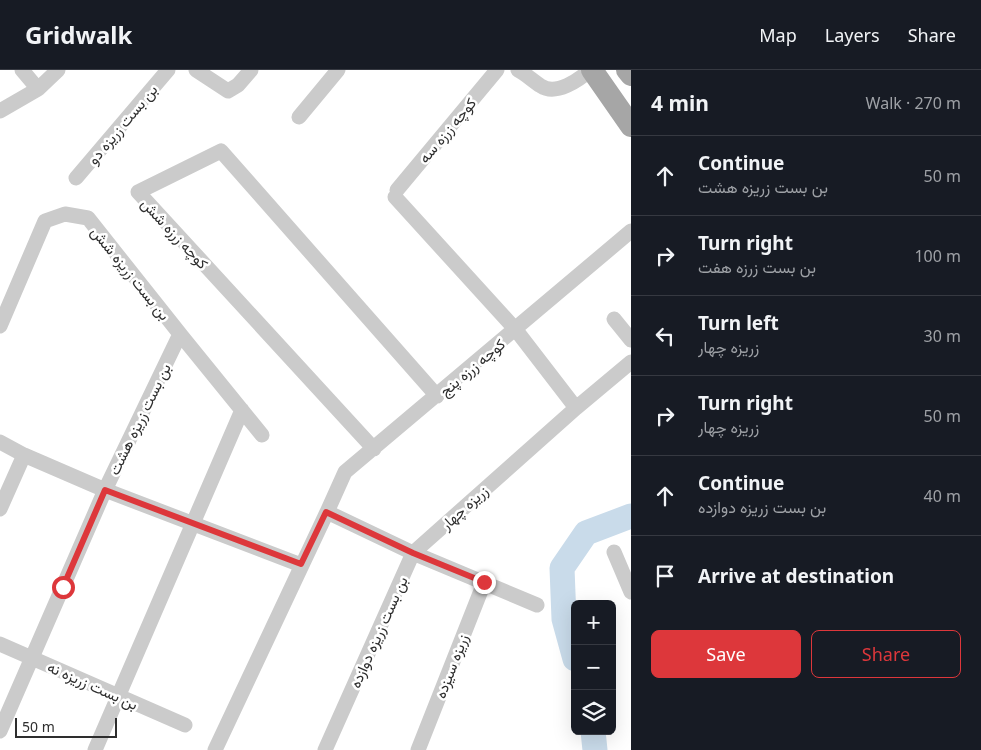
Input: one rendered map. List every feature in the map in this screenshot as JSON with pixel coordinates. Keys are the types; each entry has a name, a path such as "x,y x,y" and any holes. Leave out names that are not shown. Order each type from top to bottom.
{"main road":[{"path":"591,70 631,126"},
{"path":"628,70 631,75"}],"street":[{"path":"22,70 38,89"},
{"path":"0,111 38,89 58,70"},
{"name":"بن بست زریزه دو","path":"76,178 168,70"},
{"path":"196,70 228,91 238,85 251,70"},
{"path":"299,117 338,70"},
{"name":"کوچه زرزه سه","path":"497,70 396,194 516,330"},
{"path":"518,70 543,88 551,89 579,80 591,70"},
{"name":"کوچه زرزه شش","path":"374,449 138,192 221,151 436,396"},
{"name":"بن بست زریزه شش","path":"0,326 45,221 65,214 88,218 180,334"},
{"name":"کوچه زرزه پنج","path":"326,512 345,472 516,330 631,231"},
{"path":"614,319 631,340"},
{"path":"516,330 576,408"},
{"path":"180,334 262,434"},
{"name":"بن بست زریزه هشت","path":"0,731 105,490 180,334"},
{"name":"زریزه چهار","path":"413,553 576,408 631,362"},
{"path":"95,750 191,523 242,410"},
{"path":"0,442 24,455 105,490 301,564"},
{"path":"0,509 24,455"},
{"path":"215,750 326,512 413,553 536,605"},
{"path":"614,552 631,592"},
{"name":"بن بست زریزه دوازده","path":"325,750 413,553"},
{"name":"زریزه سیزده","path":"424,748 484,582"},
{"name":"بن بست زریزه نه","path":"0,644 185,725"}],"waterway":[{"path":"571,645 564,619 562,568 586,533 631,516"},
{"path":"593,735 595,750"}],"route":[{"path":"63,587 105,490 301,564 326,512 413,553 484,582"}]}
